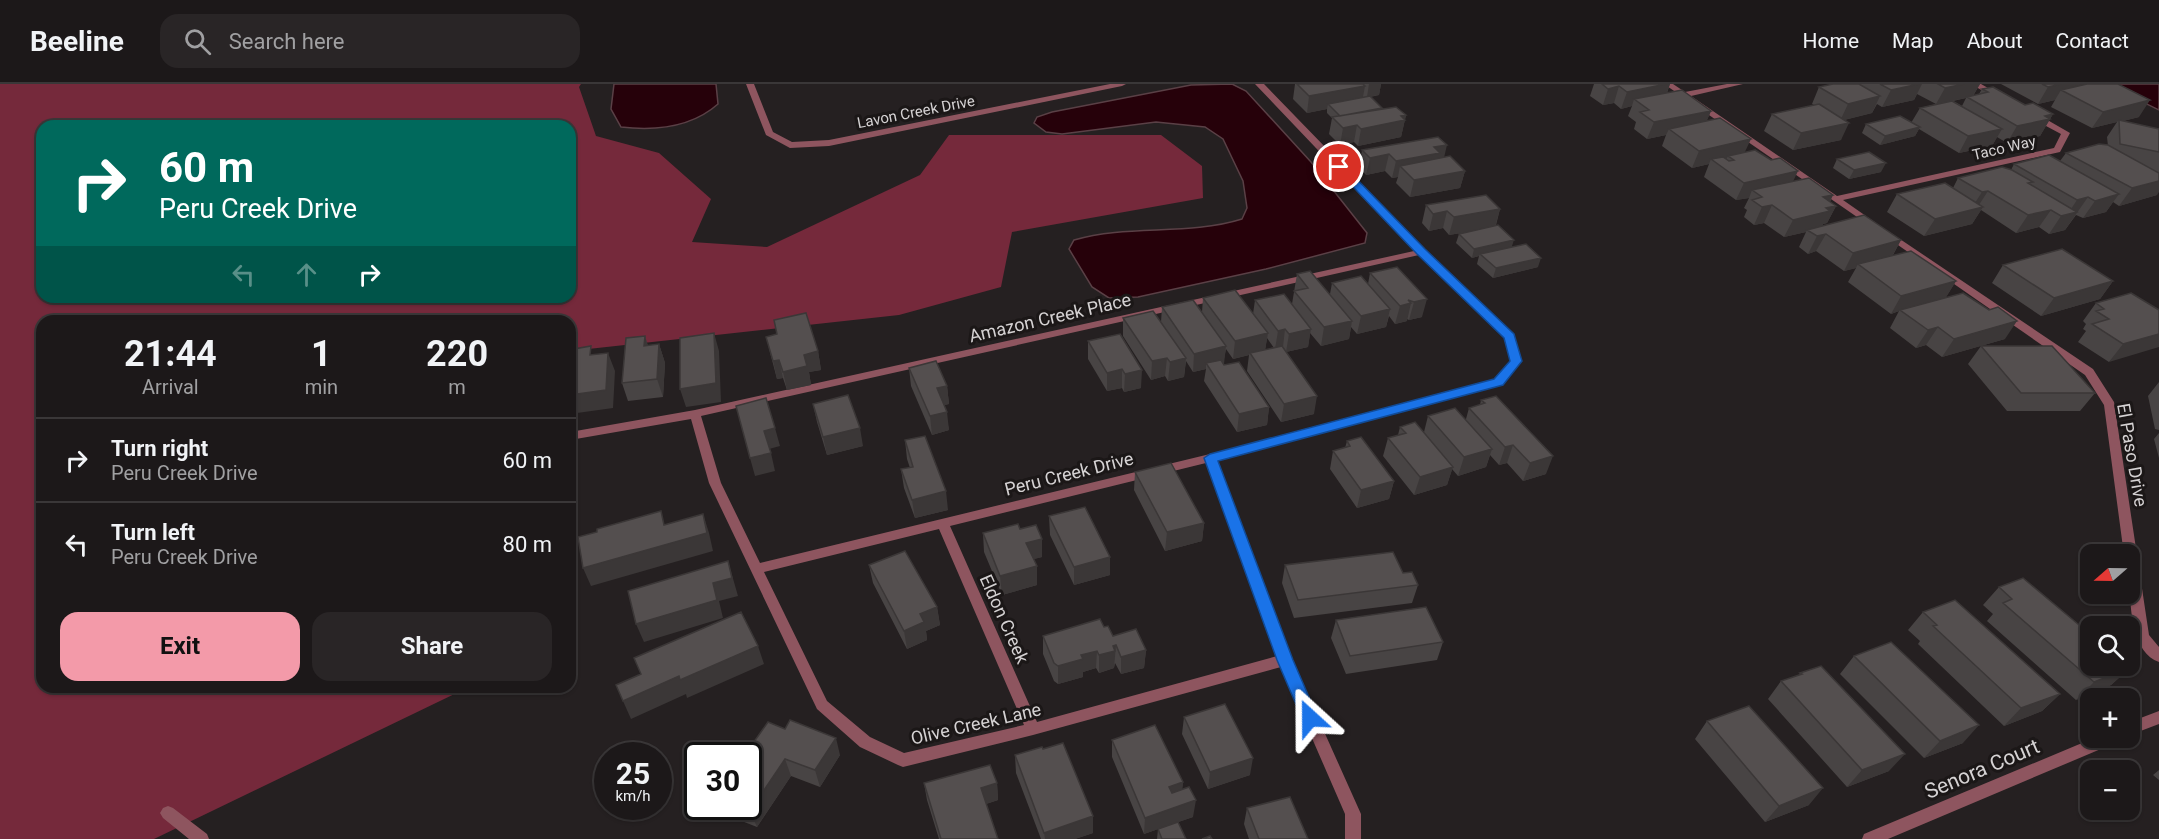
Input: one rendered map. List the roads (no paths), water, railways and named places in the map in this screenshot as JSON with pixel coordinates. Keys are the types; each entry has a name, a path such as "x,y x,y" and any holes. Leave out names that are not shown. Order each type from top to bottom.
{"street":[{"name":"Lavon Creek Drive","path":"750,84 769,133 790,145 829,143 1122,84"},
{"path":"1259,84 1421,252"},
{"name":"El Paso Drive","path":"1668,84 2089,372 2110,405 2142,637 2159,656"},
{"path":"1684,95 1739,84"},
{"path":"1975,84 2005,100"},
{"name":"Taco Way","path":"1836,199 2057,150 2066,133 2025,111"},
{"name":"Amazon Creek Place","path":"576,435 695,414 1421,252"},
{"name":"Peru Creek Drive","path":"756,569 1210,458 1499,382 1516,361 1509,336 1421,252"},
{"name":"Olive Creek Lane","path":"695,414 715,483 822,705 866,742 903,760 1033,729 1285,660"},
{"path":"1210,458 1285,660 1353,814 1353,839"},
{"name":"Eldon Creek","path":"943,524 1033,729"},
{"path":"2140,725 2159,717"},
{"name":"Senora Court","path":"1870,839 2086,748"},
{"path":"168,813 201,839"}]}
